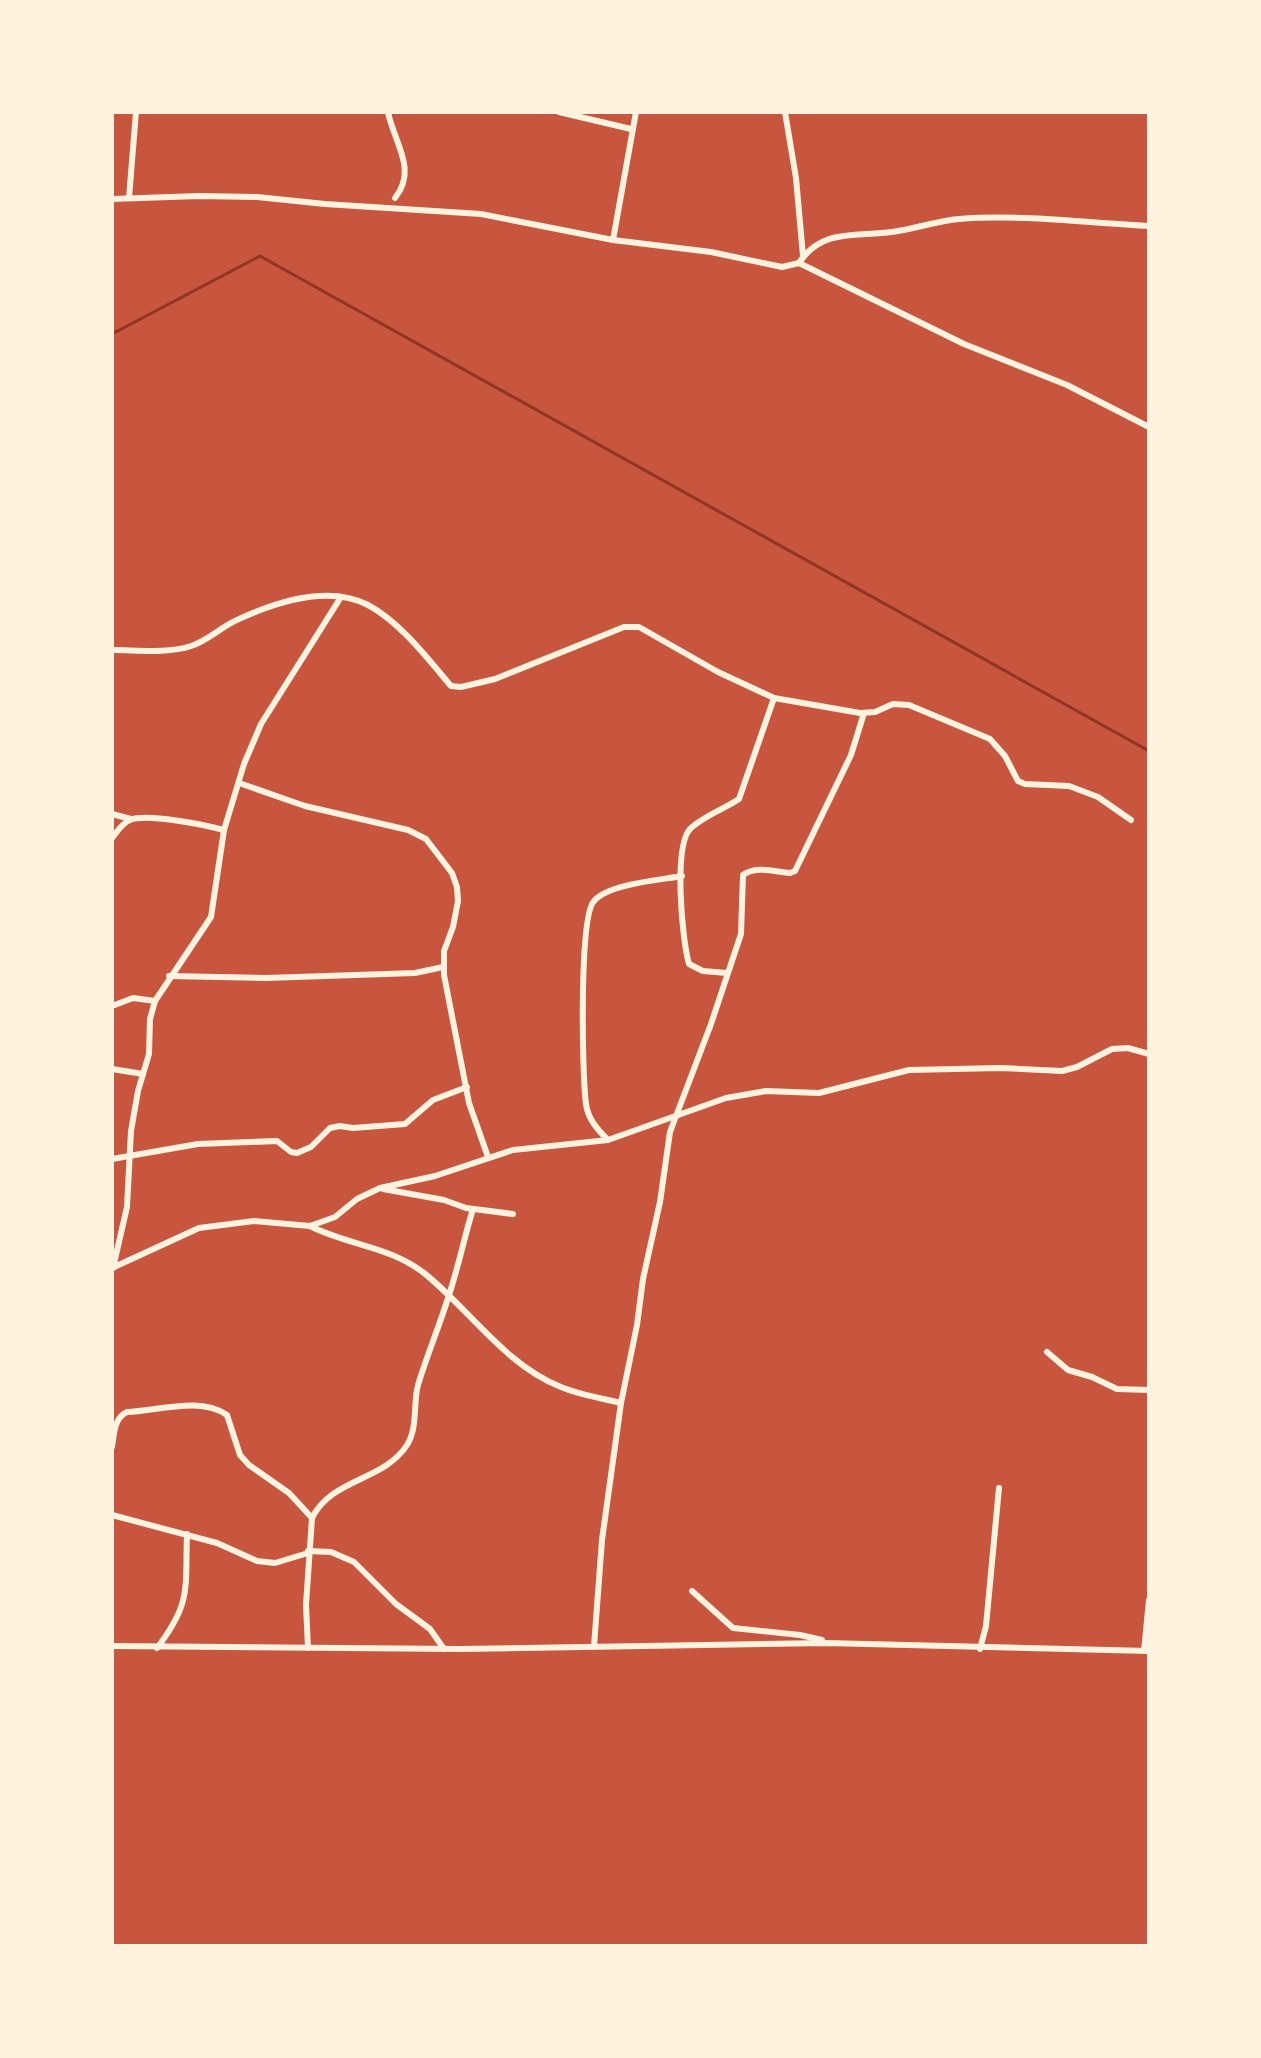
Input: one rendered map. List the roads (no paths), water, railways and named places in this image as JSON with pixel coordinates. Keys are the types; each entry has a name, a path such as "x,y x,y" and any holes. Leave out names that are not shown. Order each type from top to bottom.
{"street":[{"path":"129,198 136,112"},
{"path":"388,112 406,172 405,183 395,198"},
{"path":"559,112 631,129"},
{"path":"613,240 636,112"},
{"path":"785,112 796,178 801,260"},
{"path":"112,199 257,197 481,214 613,240 711,252 782,267 801,260 809,249 840,235 892,232 958,219 1024,219 1149,226"},
{"path":"801,260 964,344 1067,385 1149,427"},
{"path":"112,650 190,647 237,619 273,607 305,597 341,597 370,606 413,642 451,686 461,687 495,679 624,627 639,627 718,672 774,698 864,713 893,704 909,705 990,739 1005,756 1018,781 1069,786 1098,797 1131,820"},
{"path":"113,1268 127,1207 138,1091 149,1054 150,1019 155,1001 211,917 224,830 244,764 261,724 341,597"},
{"path":"727,973 703,971 689,964 682,916 685,836 739,799 774,698"},
{"path":"594,1646 602,1540 621,1403 660,1202 670,1132 741,934 743,875 748,870 758,869 795,871 851,755 864,713"},
{"path":"239,783 305,806 408,830 426,839 452,873 457,887 457,913 444,951 443,967 467,1087 488,1157"},
{"path":"112,814 131,819 194,823 224,830"},
{"path":"112,838 131,819"},
{"path":"608,1140 593,1125 586,1105 583,995 584,935 588,910 595,898 615,889 682,876"},
{"path":"169,976 266,978 415,973 443,967"},
{"path":"112,1006 133,998 155,1001"},
{"path":"310,1226 335,1217 357,1199 380,1188 435,1176 530,1146 608,1140 726,1098 766,1091 819,1093 909,1070 1000,1068 1062,1071 1112,1049 1128,1048 1149,1054"},
{"path":"112,1069 143,1074"},
{"path":"112,1159 198,1144 247,1141 277,1141 297,1153 305,1151 330,1128 405,1124 433,1100 467,1087"},
{"path":"380,1188 473,1209 513,1214"},
{"path":"308,1648 306,1605 312,1518 327,1498 379,1471 407,1445 414,1421 417,1389 473,1209"},
{"path":"113,1268 199,1228 254,1221 310,1226 386,1252 423,1272 489,1336 544,1379 561,1387 621,1403"},
{"path":"1047,1352 1068,1370 1117,1389 1149,1390"},
{"path":"112,1447 121,1415 127,1412 213,1407 227,1415 240,1455 289,1493 312,1518"},
{"path":"112,1411 121,1415"},
{"path":"980,1649 986,1626 999,1488"},
{"path":"112,1515 217,1543 257,1561 275,1563 308,1552 331,1552 354,1562 396,1604 430,1629 444,1649"},
{"path":"157,1648 183,1609 187,1534"},
{"path":"692,1591 733,1628 822,1640"},
{"path":"112,1646 444,1649 826,1643 1147,1651 1149,1600"}],"waterway":[{"path":"112,334 260,256 1149,751"}]}
